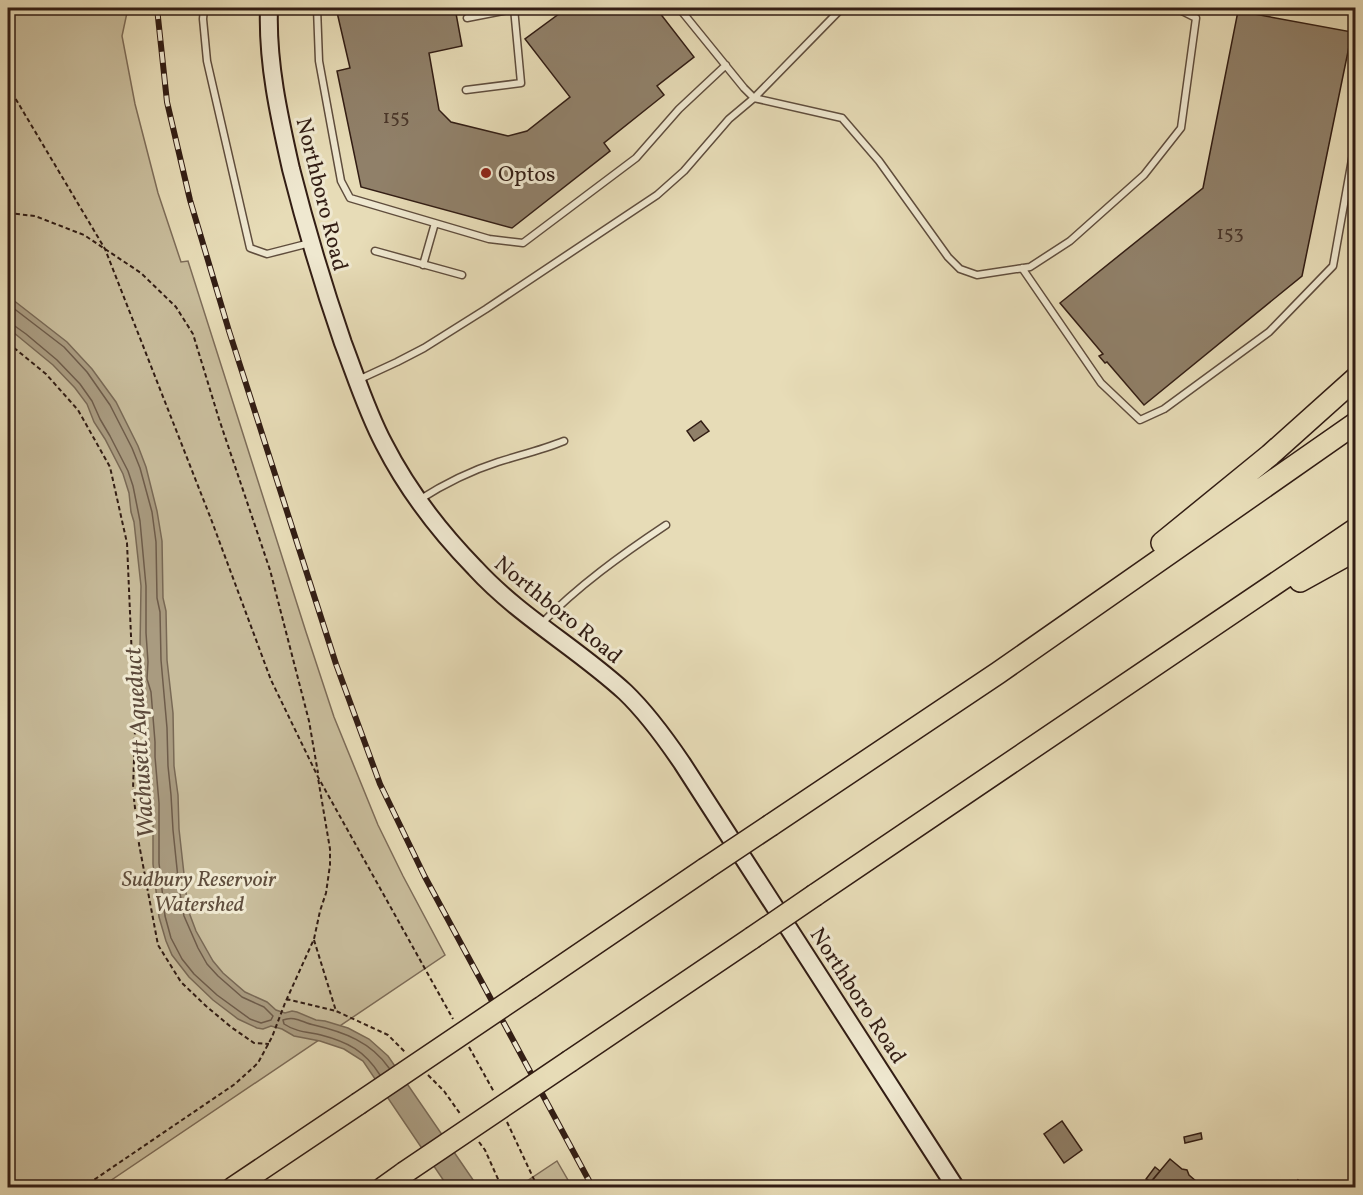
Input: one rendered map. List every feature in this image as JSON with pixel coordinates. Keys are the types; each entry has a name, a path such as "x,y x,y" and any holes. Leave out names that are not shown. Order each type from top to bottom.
{"highway":[{"path":"999,673 1223,494 1356,378"},
{"path":"233,1188 999,673 1356,423"},
{"path":"383,1188 1356,529"},
{"path":"1147,670 1356,549"}],"main road":[{"name":"Northboro Road","path":"268,8 270,57 278,107 286,149 310,243 326,296 372,420 397,467 441,530 475,568 512,604 624,691 671,746 957,1188"}],"lane":[{"path":"204,8 207,61 250,248 267,254 310,243"},
{"path":"317,8 319,61 341,180 350,198 489,239 523,243 636,158 679,109 726,65"},
{"path":"466,90 521,83 514,8 467,18"},
{"path":"679,8 754,98 842,118 879,161 948,256 960,269 977,275 1030,267 1070,241 1144,175 1181,128 1196,18 1180,10 1181,8"},
{"path":"357,380 424,348 657,195 684,171 729,119 754,98 842,8"},
{"path":"1336,8 1356,12"},
{"path":"1022,268 1101,382 1140,420 1164,409 1269,332 1333,266 1356,137"},
{"path":"423,265 435,223"},
{"path":"375,251 462,275"},
{"path":"418,500 440,486 472,472 564,441"},
{"path":"540,625 559,605 590,579 666,525"}],"path":[{"path":"8,86 105,249 212,519 271,680 318,777 454,1020"},
{"path":"8,213 35,216 84,235 141,273 176,307 193,334 270,570 309,721 330,849 329,878 314,939 285,1001 269,1044 258,1063 235,1084 81,1188"},
{"path":"8,343 46,374 78,410 110,466 127,543 135,729 133,790 139,844 158,945 181,982 206,1006 254,1043 269,1044"},
{"path":"285,1001 336,1011"},
{"path":"466,1040 493,1092"},
{"path":"503,1113 538,1188"}],"green space":[{"name":"Sudbury Reservoir Watershed","path":"8,8 128,8 122,36 135,104 158,193 181,262 188,261 334,717 378,825 445,955 101,1187 8,1187"},
{"path":"557,1161 572,1187 518,1187"}],"water":[{"path":"8,296 67,342 92,369 116,402 146,467 162,541 163,598 166,611 167,660 173,713 179,829 187,901 196,931 213,961 245,992 267,1002 276,1010 285,1013 297,1012 316,1020 348,1028 369,1039 388,1056 478,1187 448,1187 363,1061 344,1049 294,1036 271,1026 263,1029 257,1028 238,1019 213,1000 189,977 172,955 159,917 153,864 153,803 145,693 141,678 141,586 129,493 123,474 94,422 87,404 53,365 8,328"}],"building":[{"path":"336,8 455,8 462,46 429,53 439,110 451,122 508,136 527,131 570,97 525,39 567,8 656,8 694,57 657,86 664,95 604,143 610,151 512,228 361,187 337,71 350,68"},
{"path":"1238,11 1352,32 1302,276 1144,405 1107,362 1105,363 1099,356 1103,354 1060,303 1203,188"},
{"path":"701,421 709,431 694,441 687,431"},
{"path":"1062,1121 1082,1150 1064,1163 1044,1134"},
{"path":"1201,1133 1202,1139 1185,1143 1184,1137"},
{"path":"1170,1159 1182,1169 1187,1170 1196,1181 1191,1188 1176,1188 1170,1183 1166,1188 1153,1188 1149,1184"},
{"path":"1155,1167 1160,1171 1151,1182 1146,1179"},
{"path":"1298,1180 1307,1188 1286,1188 1290,1181 1294,1186"}],"railway":[{"path":"157,8 167,102 190,200 229,331 336,664 380,784 425,877 593,1188"}],"place":[{"name":"Optos","path":"486,173"}],"water label":[{"name":"Wachusett Aqueduct","path":"139,743"}]}
